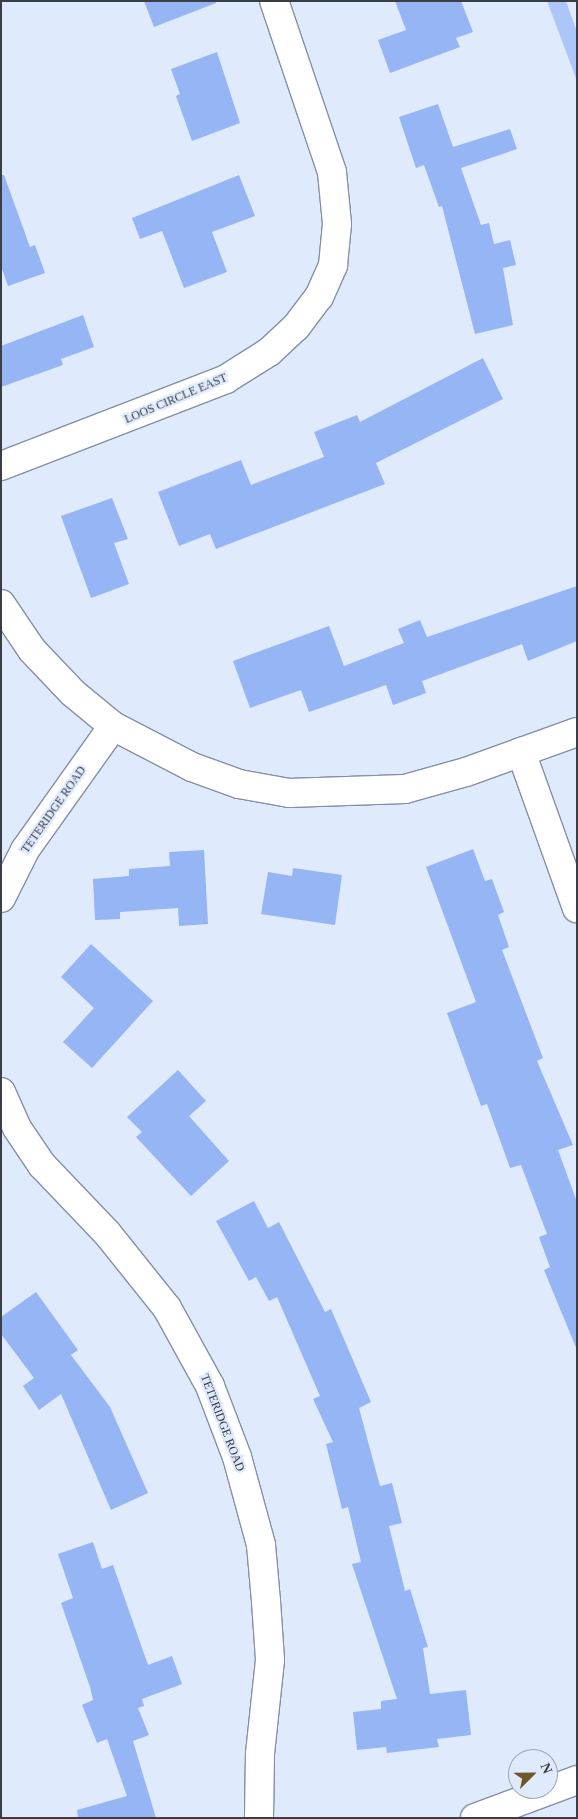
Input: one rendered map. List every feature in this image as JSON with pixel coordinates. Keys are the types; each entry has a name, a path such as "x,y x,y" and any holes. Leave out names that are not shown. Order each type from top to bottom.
{"street":[{"name":"LOOS CIRCLE EAST","path":"1,466 226,379 269,352 296,327 319,297 334,257 337,224 332,172 274,1"},
{"path":"1,604 32,650 73,694 113,726 192,768 239,784 289,793 404,789 577,732"},
{"name":"TETERIDGE ROAD","path":"1,898 25,850 113,726"},
{"path":"521,752 577,908"},
{"name":"TETERIDGE ROAD","path":"1,1092 18,1128 42,1165 106,1233 167,1308 210,1386 237,1457 260,1545 270,1660 260,1754 259,1818"},
{"path":"475,1818 577,1780"}],"shaded area":[{"path":"547,1 566,1 577,32 577,81"}],"building":[{"path":"144,1 216,1 216,3 154,27"},
{"path":"395,1 461,1 473,32 456,38 460,47 390,73 378,40 406,30"},
{"path":"217,52 240,123 192,141 176,96 180,94 171,69"},
{"path":"438,104 453,147 510,129 517,149 461,168 481,225 489,223 494,244 510,240 516,265 503,268 513,325 475,334 442,206 439,207 424,165 416,168 399,117"},
{"path":"1,175 4,175 30,247 35,245 45,273 8,286 1,266"},
{"path":"239,175 255,216 212,232 227,272 184,288 162,231 140,239 132,218"},
{"path":"83,315 94,347 61,359 63,365 1,387 1,346"},
{"path":"483,358 503,399 376,463 385,484 216,549 210,534 179,546 158,492 241,460 251,485 324,457 314,432 357,415 360,422"},
{"path":"112,498 128,539 114,543 129,584 91,598 61,516"},
{"path":"577,586 577,641 528,661 522,644 422,681 426,693 393,705 386,685 309,712 301,690 250,708 233,661 329,626 344,666 404,643 398,629 420,620 427,637"},
{"path":"473,849 485,881 492,879 504,912 498,915 509,947 502,950 543,1058 537,1061 573,1145 558,1150 577,1202 577,1350 544,1270 550,1267 539,1237 547,1234 521,1165 510,1168 487,1104 481,1106 447,1013 476,1002 426,867"},
{"path":"204,850 208,924 179,926 178,908 120,912 120,919 95,920 93,879 129,876 129,869 170,866 169,852"},
{"path":"293,868 342,875 335,925 261,914 268,872 292,876"},
{"path":"91,944 153,1001 92,1068 63,1042 94,1008 61,977"},
{"path":"178,1070 206,1101 189,1116 229,1161 191,1196 136,1137 142,1132 127,1117"},
{"path":"254,1201 268,1228 279,1222 325,1312 331,1309 371,1402 359,1408 380,1486 392,1483 402,1523 389,1526 405,1591 410,1589 428,1647 423,1648 430,1694 466,1690 471,1735 437,1739 439,1747 387,1753 386,1747 357,1750 353,1712 381,1709 381,1701 397,1699 352,1564 361,1562 348,1507 342,1509 326,1444 333,1442 313,1399 320,1396 277,1297 269,1301 256,1277 249,1281 216,1221"},
{"path":"36,1292 78,1350 71,1355 110,1407 148,1493 111,1510 61,1394 39,1410 23,1386 34,1378 1,1334 1,1317"},
{"path":"93,1542 102,1569 113,1565 148,1665 172,1656 182,1684 142,1699 144,1706 138,1708 149,1735 133,1741 156,1818 78,1818 77,1810 127,1796 107,1739 97,1743 82,1705 93,1700 61,1603 73,1598 58,1554"}]}
